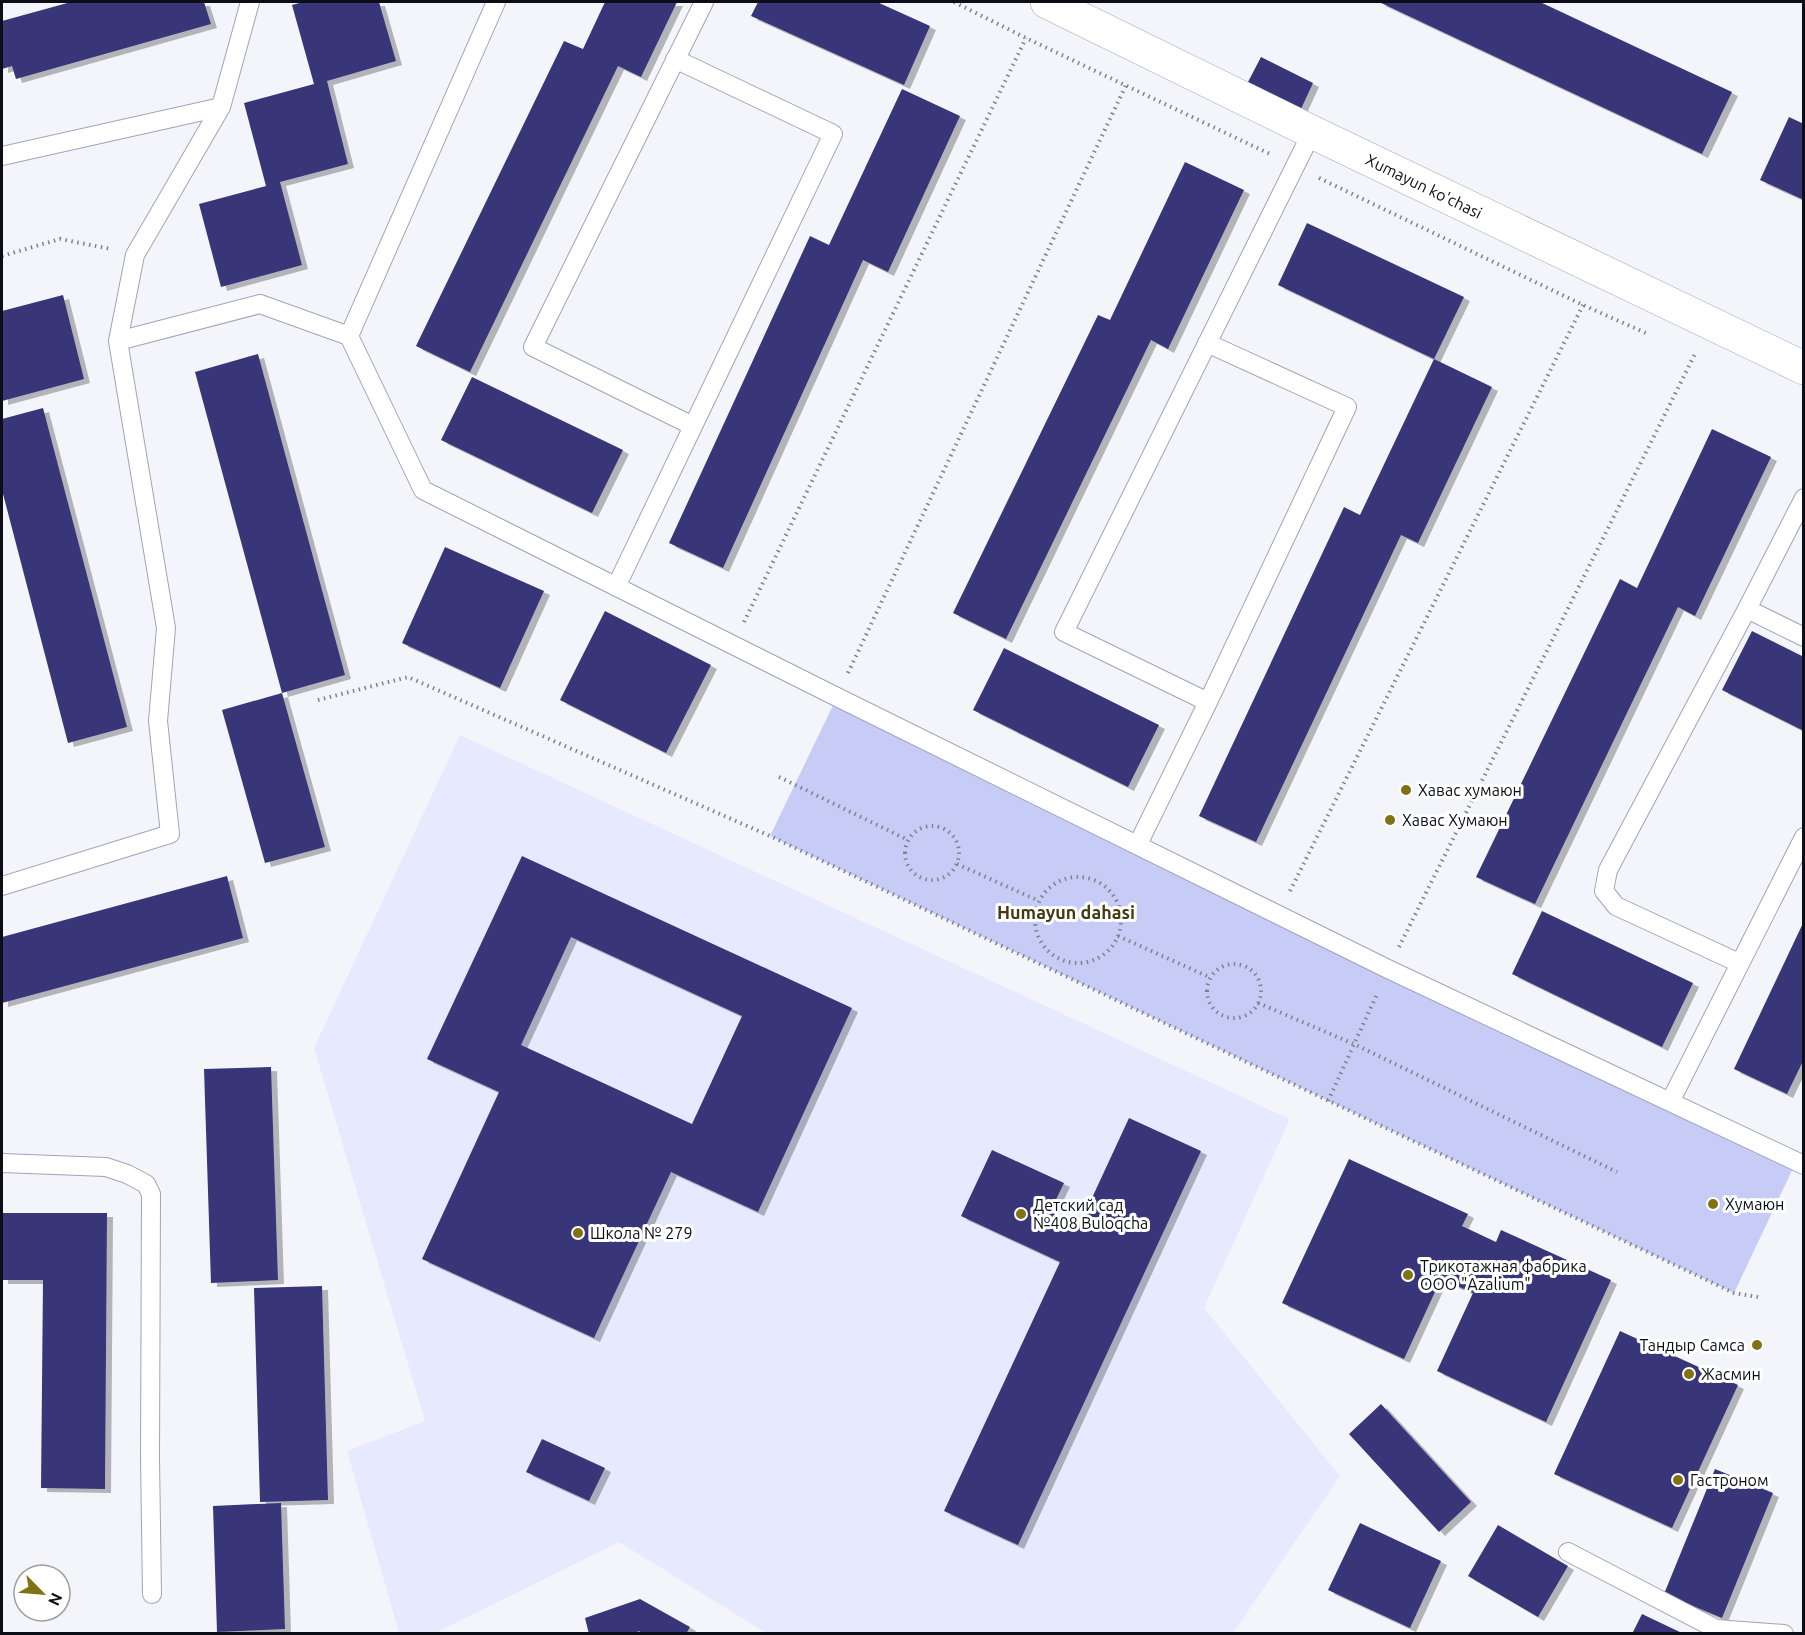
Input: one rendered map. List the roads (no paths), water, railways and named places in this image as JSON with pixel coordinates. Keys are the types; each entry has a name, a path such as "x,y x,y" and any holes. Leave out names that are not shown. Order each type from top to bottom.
{"street":[{"name":"Xumayun ko'chasi","path":"1047,2 1803,368"}],"lane":[{"path":"2,886 170,834 158,721 166,628 118,341 135,255 221,107 250,2"},
{"path":"349,336 496,2"},
{"path":"693,426 533,347 704,2"},
{"path":"616,587 833,134 675,59"},
{"path":"2,156 221,107"},
{"path":"1208,702 1064,632 1312,132"},
{"path":"118,341 260,304 349,336 423,490 1388,969 1803,1166"},
{"path":"1138,844 1208,702 1347,407 1207,343"},
{"path":"1739,963 1616,906 1604,891 1608,870 1747,609 1803,498"},
{"path":"1747,609 1803,637"},
{"path":"1670,1102 1803,837"},
{"path":"2,1162 106,1167 146,1184 151,1194 152,1594"},
{"path":"1568,1552 1716,1629 1784,1634"}],"place":[{"name":"Хавас хумаюн","path":"1406,790"},
{"name":"Хавас Хумаюн","path":"1390,820"},
{"name":"Хумаюн","path":"1713,1204"},
{"name":"Детский сад №408 Buloqcha","path":"1021,1214"},
{"name":"Школа № 279","path":"578,1233"},
{"name":"Трикотажная фабрика ООО \"Azalium\"","path":"1408,1275"},
{"name":"Тандыр Самса","path":"1757,1345"},
{"name":"Жасмин","path":"1689,1374"},
{"name":"Гастроном","path":"1678,1480"}],"district":[{"name":"Humayun dahasi","path":"1066,913"}]}
